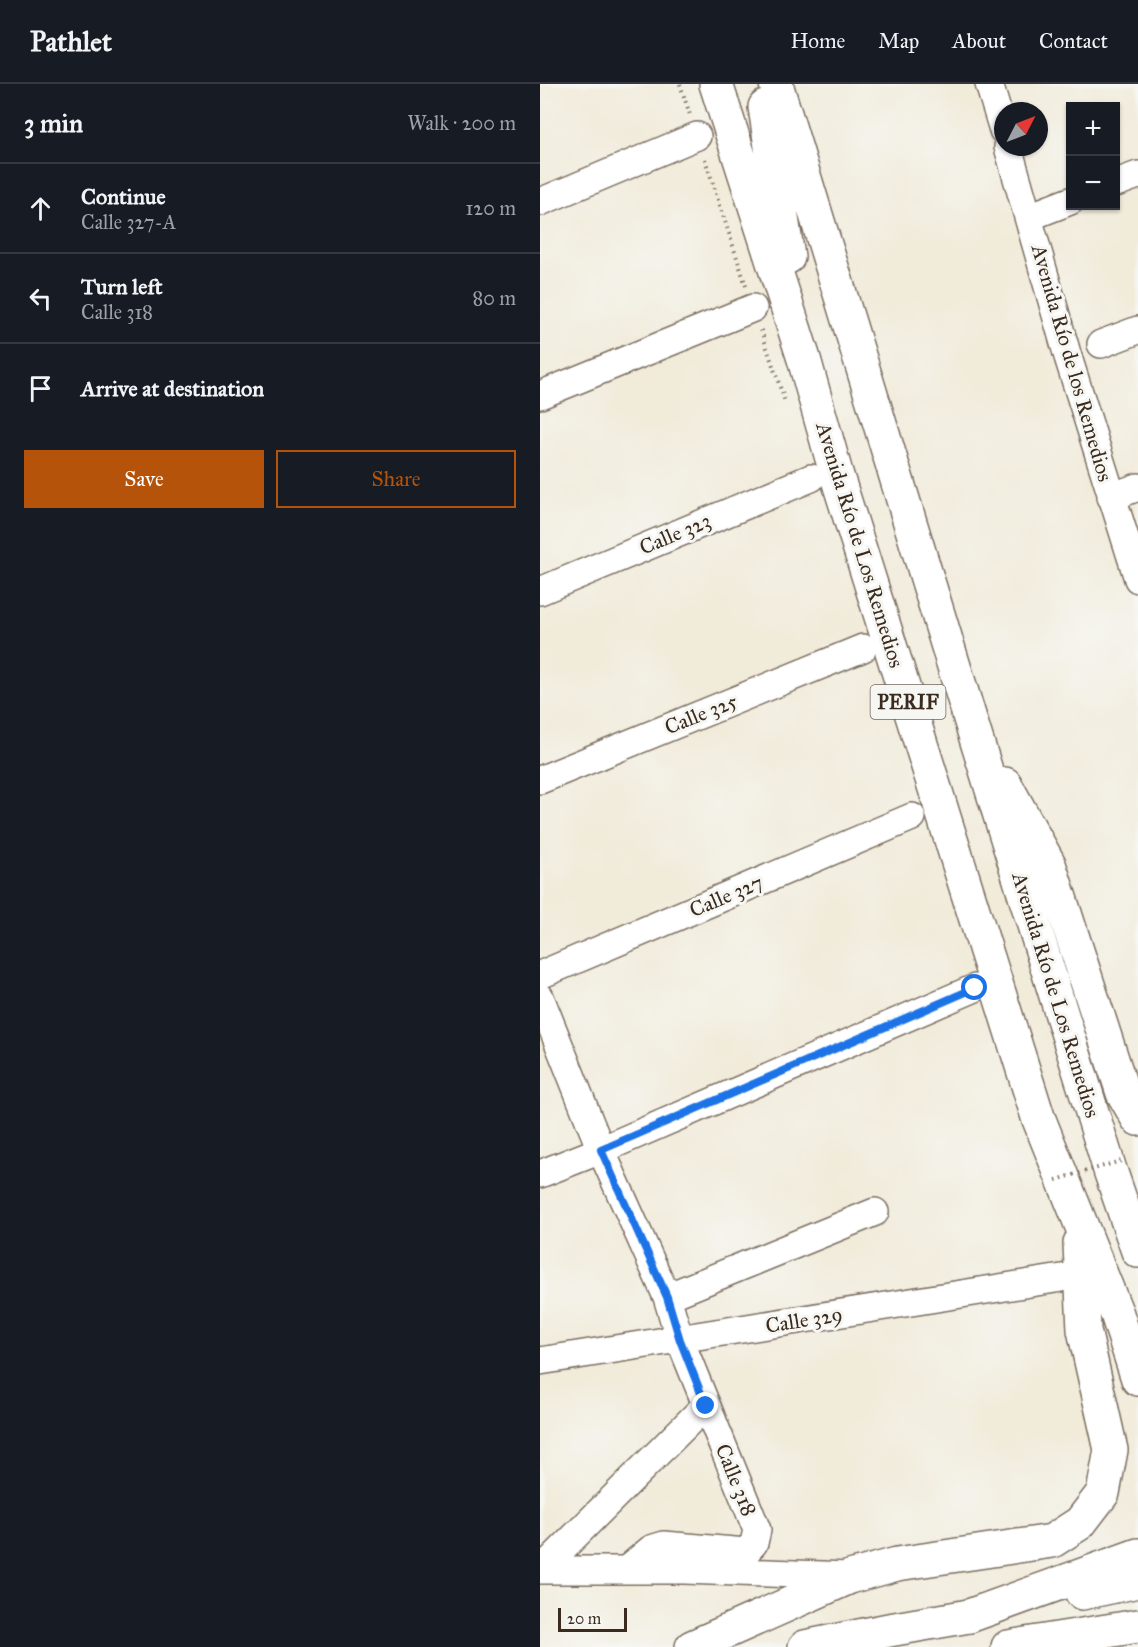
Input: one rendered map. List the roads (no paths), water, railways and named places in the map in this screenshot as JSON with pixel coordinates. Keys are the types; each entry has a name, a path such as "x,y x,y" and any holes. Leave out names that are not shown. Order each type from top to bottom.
{"main road":[{"name":"Avenida Río de Los Remedios","path":"716,84 804,358 836,472 1038,1117 1117,1314 1138,1379"},
{"path":"761,84 804,358"},
{"name":"Avenida Río de Los Remedios","path":"776,84 971,722 1110,1170 1138,1251"},
{"path":"784,84 789,128"},
{"path":"971,722 1049,864 1123,1093 1138,1119"},
{"path":"692,1647 850,1576 897,1564 1052,1541 1080,1523 1103,1493 1111,1449 1084,1330 1078,1218"},
{"path":"969,1616 1138,1555"},
{"path":"805,1647 1138,1581"},
{"path":"1008,1647 1138,1626"}],"street":[{"path":"997,86 999,102"},
{"path":"540,202 697,136"},
{"name":"Avenida Río de los Remedios","path":"1011,156 1068,357 1138,579"},
{"path":"1120,182 1138,175"},
{"path":"1029,217 1066,203"},
{"path":"540,396 753,308"},
{"path":"1101,344 1138,330"},
{"name":"Calle 323","path":"540,591 811,478"},
{"path":"1112,497 1138,487"},
{"name":"Calle 325","path":"540,780 863,648"},
{"name":"Calle 327","path":"540,975 912,817"},
{"path":"540,1174 601,1150 975,988"},
{"name":"Calle 318","path":"540,997 601,1150 667,1297 680,1340 757,1530 754,1543 746,1552 664,1545 651,1549 626,1570"},
{"path":"667,1297 875,1212"},
{"name":"Calle 329","path":"540,1361 1068,1277"},
{"path":"541,1570 706,1406"},
{"path":"541,1570 850,1576"}]}
